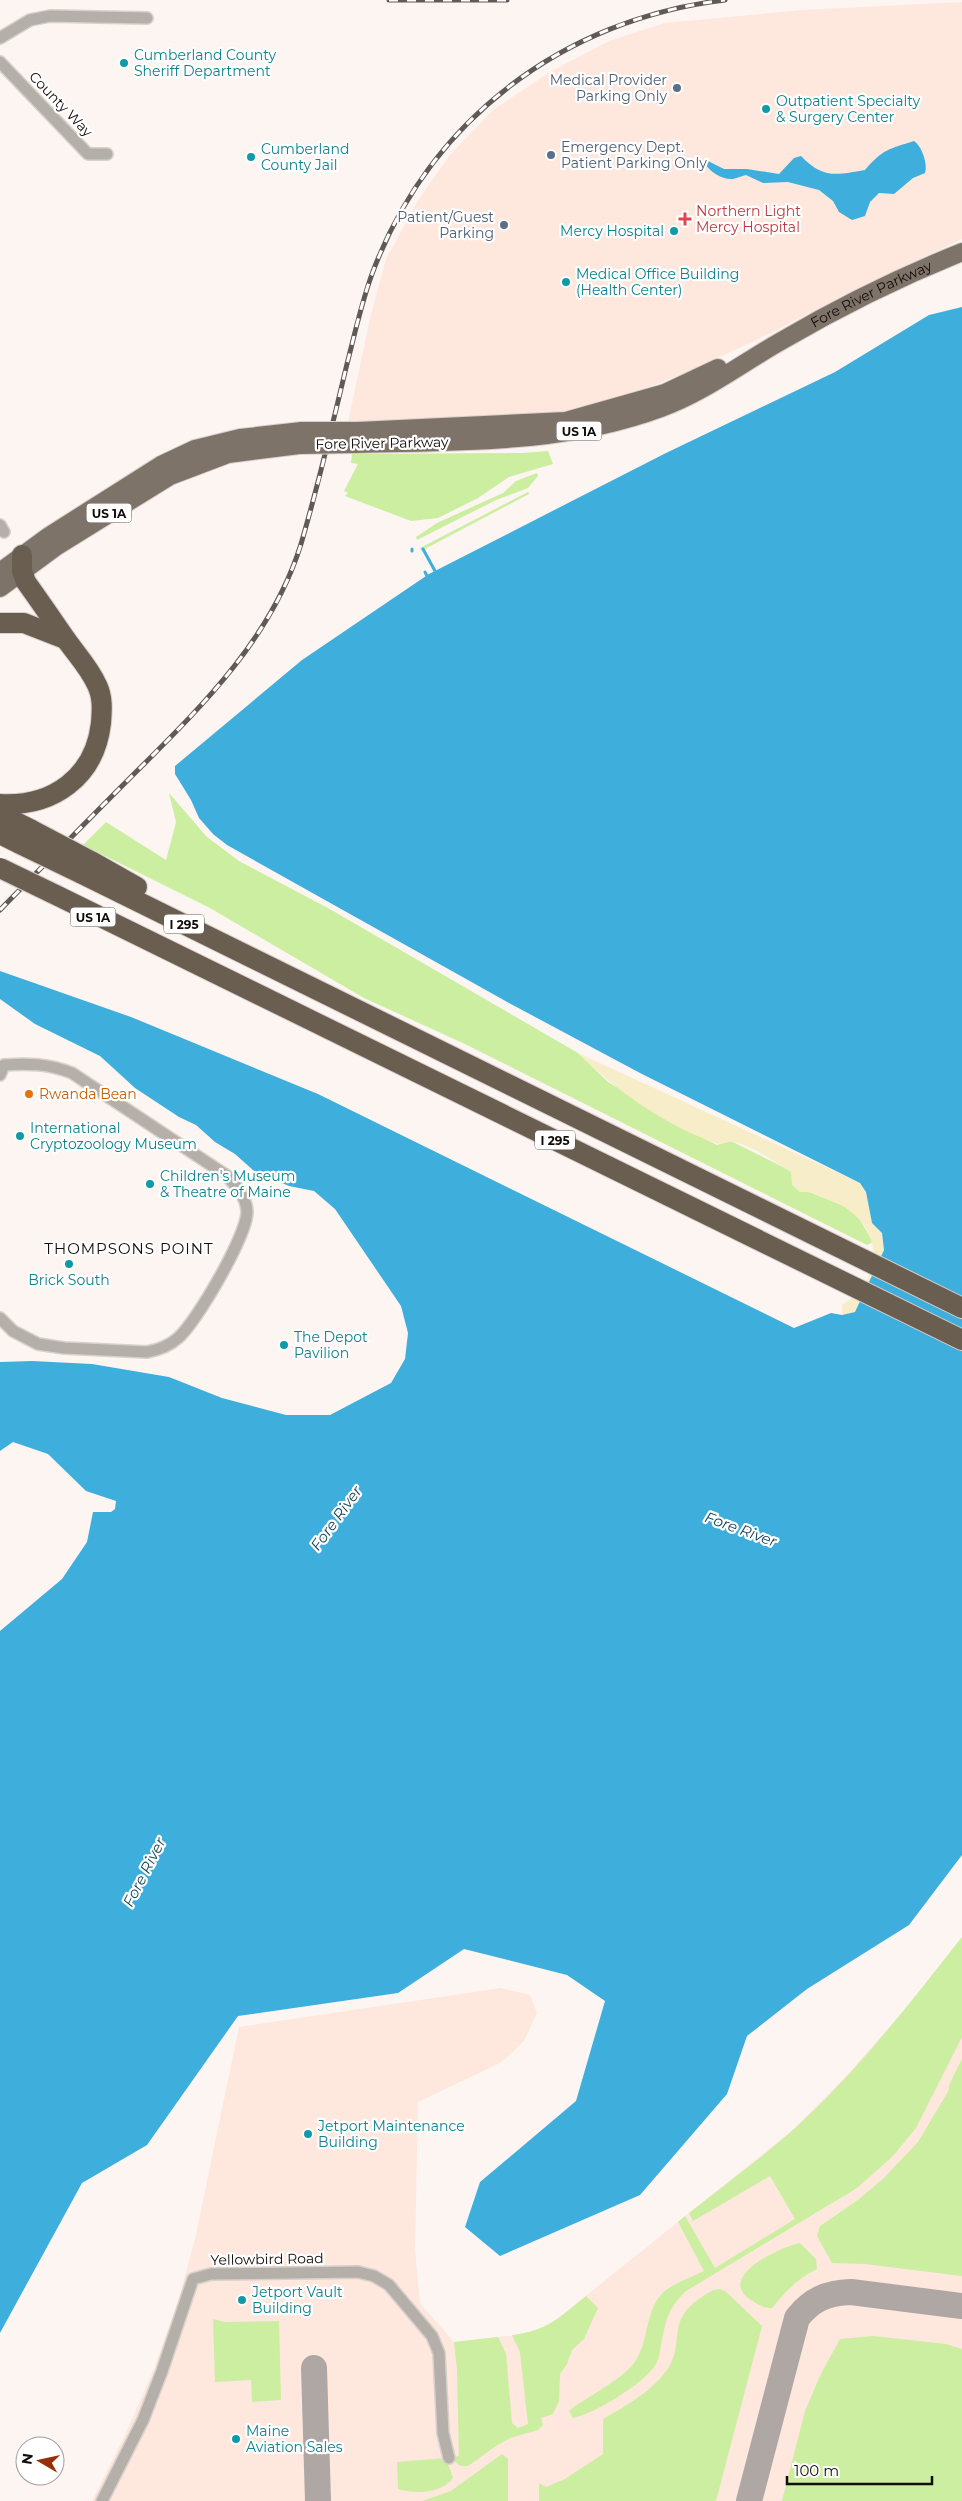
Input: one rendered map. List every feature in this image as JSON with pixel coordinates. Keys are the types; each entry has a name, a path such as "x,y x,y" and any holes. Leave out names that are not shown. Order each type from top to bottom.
{"highway":[{"path":"0,804 13,805 38,800 62,791 75,780 84,768 99,737 102,701 98,687 85,664 26,582 22,563"},
{"path":"0,622 24,624 66,639"},
{"path":"0,814 26,837"},
{"name":"I 295","path":"0,834 26,837 288,974 962,1308"},
{"path":"0,868 56,899"},
{"name":"US 1A","path":"0,881 56,899 132,932"},
{"name":"I 295","path":"132,932 962,1340"}],"main road":[{"name":"Fore River Parkway","path":"0,572 22,563 161,465 244,444 301,438 543,437 585,430 621,421 670,404 701,390 781,340 870,291 962,252"},
{"name":"Fore River Parkway","path":"0,588 22,563"}],"street":[{"path":"0,38 30,20 50,16 147,18"},
{"name":"County Way","path":"0,62 88,154 107,154"},
{"path":"0,1075 4,1065 25,1063 52,1066 72,1073 226,1175 240,1191 247,1211 245,1226 239,1241 190,1324 171,1344 147,1352 51,1347 24,1338 0,1318"},
{"name":"Yellowbird Road","path":"102,2501 143,2420 162,2372 193,2279 211,2274 358,2272 374,2276 388,2285 432,2336 439,2353 443,2433 449,2458"}],"shaded area":[{"name":"Northern Light Mercy Hospital","path":"962,2 962,239 857,288 767,335 687,372 632,394 574,413 348,423 370,318 386,259 419,199 450,155 493,110 550,72 609,41 665,23 803,10"},
{"path":"962,1937 962,2501 92,2501 124,2437 154,2369 179,2298 195,2239 239,2027 501,1988 530,1995 537,2013 524,2041 502,2062 418,2102 415,2250 420,2303 454,2342 534,2333 552,2323 795,2128 850,2072 911,2002"}],"green space":[{"path":"548,451 553,464 509,477 478,498 438,518 411,521 345,496 348,493 344,491 358,464 351,463 352,454 522,453"},
{"path":"537,473 538,476 528,488 496,500 417,540 416,537 437,523 503,493 516,481"},
{"path":"528,492 529,494 421,551 420,548"},
{"path":"169,793 207,837 239,861 328,908 578,1053 608,1082 703,1138 717,1145 731,1141 783,1167 791,1172 800,1192 807,1191 849,1208 857,1215 873,1242 867,1245 465,1044 364,998 210,908 83,845 106,822 166,860 176,822"},
{"path":"962,1937 962,2037 916,2128 893,2156 857,2188 686,2291 668,2316 658,2360 650,2372 618,2397 593,2411 573,2418 569,2411 613,2382 634,2363 643,2345 650,2315 659,2297 670,2287 704,2271 678,2222 685,2216 715,2268 795,2219 770,2176 693,2221 689,2213 769,2150 818,2106 883,2036"},
{"path":"962,2059 962,2276 865,2264 832,2263 817,2236 820,2226 858,2200 884,2178 918,2142 949,2090 949,2085"},
{"path":"800,2243 816,2259 817,2269 792,2286 772,2308 759,2305 742,2291 741,2282 745,2273 754,2264 779,2250"},
{"path":"719,2289 725,2291 762,2326 716,2501 539,2501 539,2483 546,2487 565,2479 603,2454 603,2419 639,2397 656,2383 669,2367 673,2358 679,2324 683,2315 699,2299 711,2291"},
{"path":"586,2296 598,2308 584,2339 572,2350 567,2364 560,2374 559,2401 553,2414 541,2418 543,2425 538,2430 510,2438 468,2466 461,2466 455,2462 454,2457 459,2456 457,2369 454,2342 498,2337 506,2354 512,2423 518,2428 528,2424 520,2352 512,2335 544,2327"},
{"path":"213,2319 224,2322 279,2321 281,2400 252,2402 251,2380 215,2382"},
{"path":"873,2336 946,2344 962,2349 962,2501 782,2501 805,2411 821,2374 840,2339"},
{"path":"502,2454 508,2459 508,2501 422,2501 451,2491"},
{"path":"446,2458 453,2478 442,2487 420,2492 398,2489 397,2462"}],"sand":[{"path":"578,1053 860,1183 866,1192 872,1223 882,1233 884,1250 855,1312 842,1315 842,1305 858,1293 868,1279 873,1264 873,1248 869,1234 860,1220 847,1209 830,1200 812,1193 800,1192 792,1185 791,1172 756,1150 733,1142 717,1144 659,1116 625,1093"}],"water":[{"path":"914,141 920,147 924,156 925,173 913,178 894,194 879,193 870,202 865,216 852,220 839,212 833,201 819,190 788,182 763,183 746,175 733,179 725,178 713,172 705,163 706,160 724,169 747,169 779,174 794,158 801,156 816,169 830,174 838,174 865,170 887,151"},
{"name":"Fore River","path":"962,307 962,1855 909,1925 807,1989 747,2036 727,2094 640,2195 500,2256 465,2227 480,2182 576,2101 605,2001 567,1975 464,1949 398,1993 238,2016 147,2145 82,2183 0,2333 0,1631 62,1579 87,1542 93,1512 111,1512 115,1509 116,1501 86,1491 48,1454 13,1442 0,1451 0,1362 32,1361 92,1364 169,1377 222,1398 286,1415 330,1415 391,1383 405,1359 408,1333 401,1306 335,1209 314,1191 289,1186 254,1171 235,1154 215,1142 196,1125 179,1117 135,1088 100,1056 35,1024 0,999 0,971 131,1017 318,1094 794,1328 831,1313 842,1315 855,1312 884,1250 882,1233 872,1223 866,1192 860,1183 640,1073 509,1003 227,845 213,834 199,818 191,800 175,774 175,766 302,660 429,574 666,453 835,372 929,315"}],"waterway":[{"path":"423,549 435,571"},
{"path":"425,572 427,576"}],"taxiway":[{"path":"749,2501 797,2318 808,2306 827,2296 851,2292 962,2306"},
{"path":"314,2368 318,2501"}],"railway":[{"path":"389,0 507,0"},
{"path":"0,910 206,700 252,643 271,612 288,579 301,544 325,456 364,297 372,274 397,219 429,169 466,125 509,86 558,54 610,29 666,11 725,0"}],"place":[{"name":"Cumberland County Sheriff Department","path":"124,63"},
{"name":"Medical Provider Parking Only","path":"677,88"},
{"name":"Outpatient Specialty & Surgery Center","path":"766,109"},
{"name":"Emergency Dept. Patient Parking Only","path":"551,155"},
{"name":"Cumberland County Jail","path":"251,157"},
{"name":"Northern Light Mercy Hospital","path":"685,219"},
{"name":"Patient/Guest Parking","path":"504,225"},
{"name":"Mercy Hospital","path":"674,231"},
{"name":"Medical Office Building (Health Center)","path":"566,282"},
{"name":"Rwanda Bean","path":"29,1094"},
{"name":"International Cryptozoology Museum","path":"20,1136"},
{"name":"Children's Museum & Theatre of Maine","path":"150,1184"},
{"name":"Brick South","path":"69,1264"},
{"name":"The Depot Pavilion","path":"284,1345"},
{"name":"Jetport Maintenance Building","path":"308,2134"},
{"name":"Jetport Vault Building","path":"242,2300"},
{"name":"Maine Aviation Sales","path":"236,2439"}],"district":[{"name":"THOMPSONS POINT","path":"129,1248"}]}
